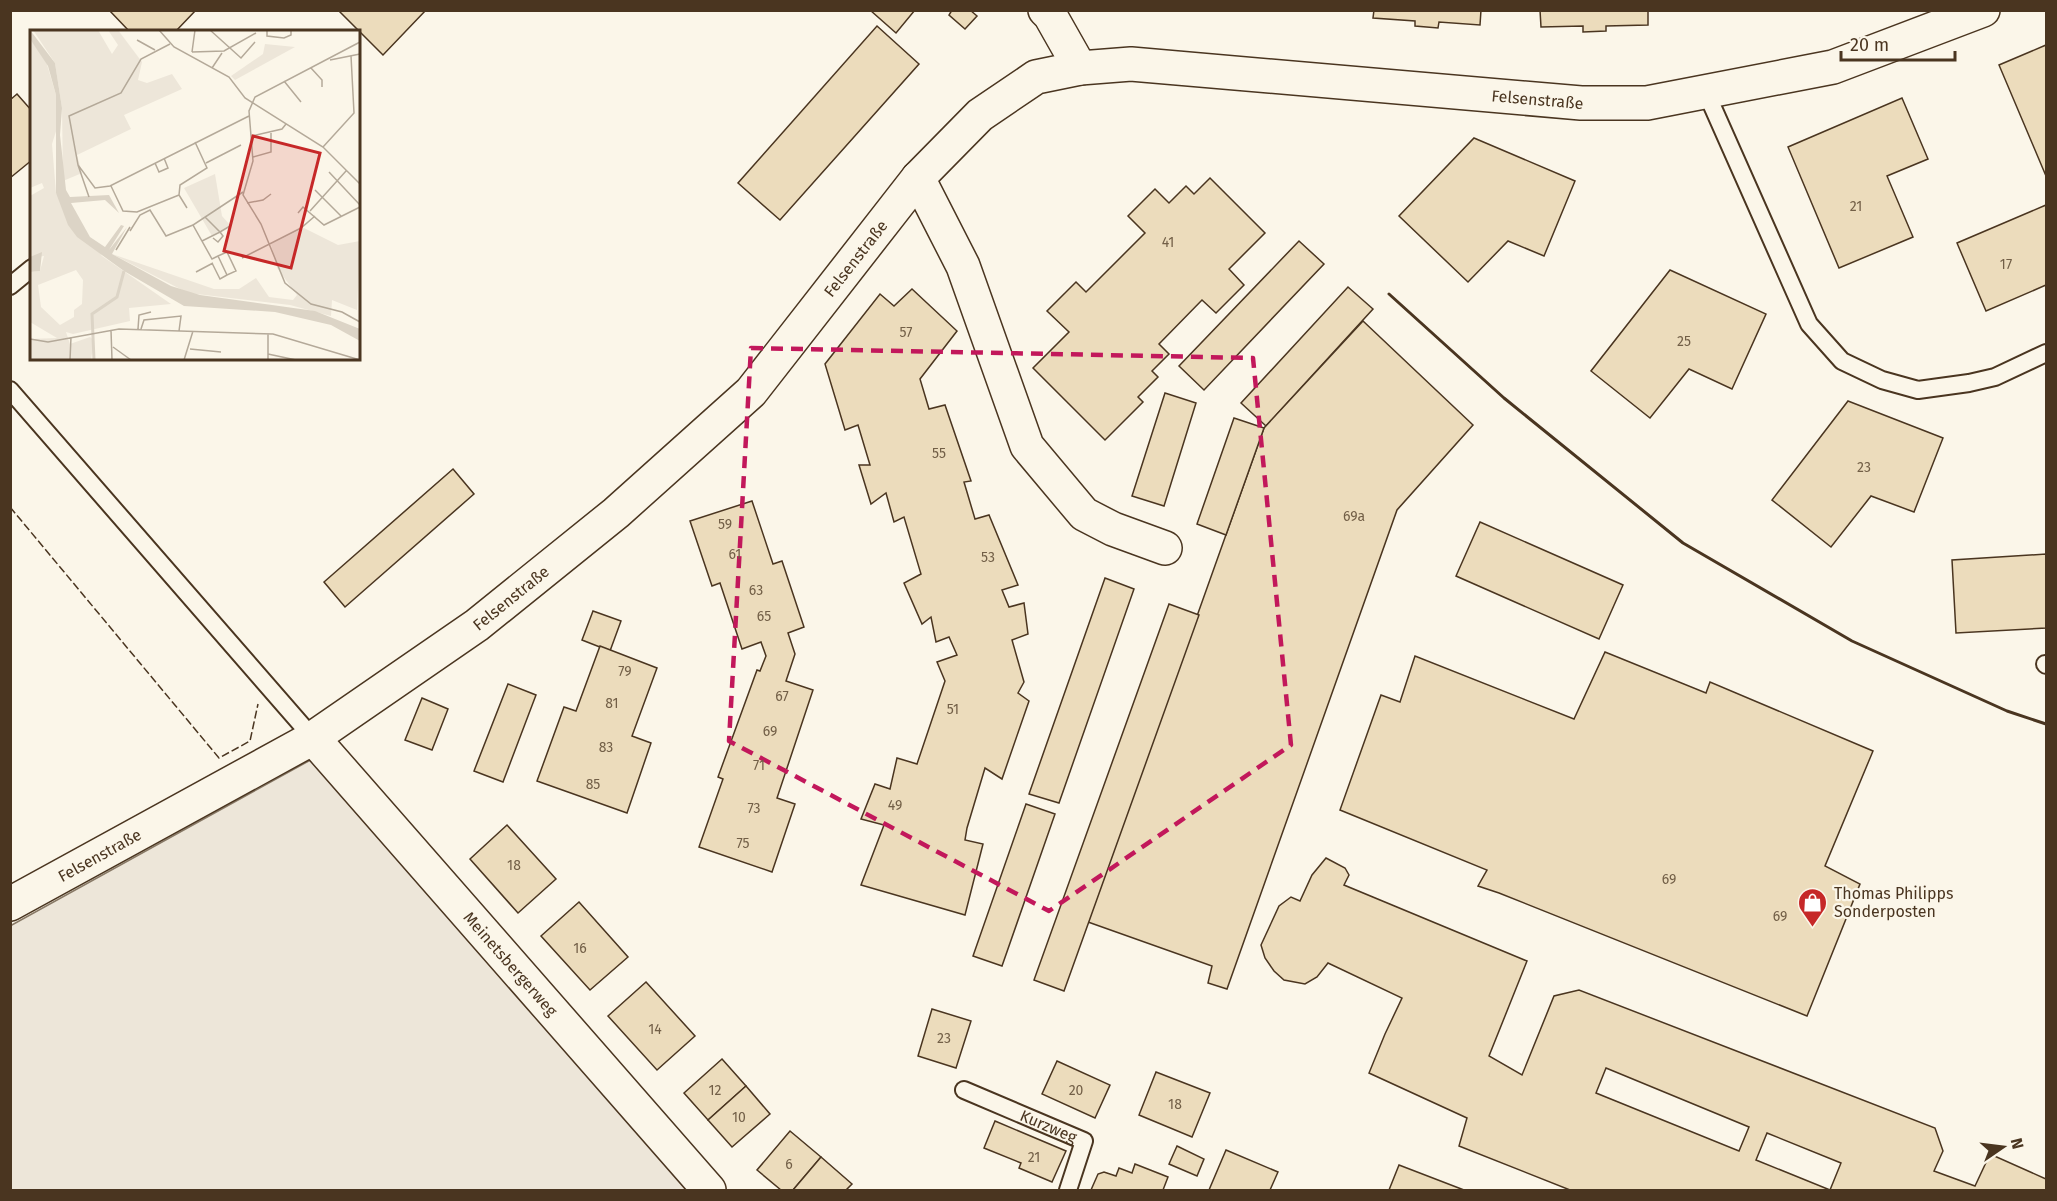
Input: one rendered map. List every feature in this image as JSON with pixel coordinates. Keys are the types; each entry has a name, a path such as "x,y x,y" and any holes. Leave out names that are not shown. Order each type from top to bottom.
{"street":[{"path":"1045,10 1080,68"},
{"name":"Felsenstraße","path":"10,904 313,738 486,618 616,513 751,392 918,178 980,115 1036,77 1080,68 1131,64 1581,103 1647,103 1833,67 1983,10"},
{"path":"918,178 963,266 1027,446 1084,514 1113,529 1165,548"},
{"name":"Meinetsbergerweg","path":"313,738 709,1191"}],"lane":[{"path":"1706,92 1809,324 1842,361 1882,380 1918,390 1995,377 2046,354"},
{"path":"10,286 30,270"},
{"path":"10,390 313,738"},
{"name":"Kurzweg","path":"964,1090 1084,1142 1068,1191"}],"highlighted area":[{"path":"751,348 1253,358 1291,745 1049,911 729,741"}],"shaded area":[{"path":"316,757 689,1190 11,1190 10,926"}],"building":[{"path":"109,10 196,10 177,30 128,30"},
{"path":"338,10 426,10 383,55"},
{"path":"870,10 915,10 896,33"},
{"path":"952,10 970,10 977,16 965,29 949,15"},
{"path":"1374,10 1481,10 1480,25 1439,22 1438,28 1415,26 1415,21 1373,18"},
{"path":"1540,10 1648,10 1648,25 1606,26 1606,31 1583,32 1583,26 1541,27"},
{"path":"877,26 919,64 780,220 738,183"},
{"path":"2046,45 2046,176 1999,65"},
{"path":"17,94 30,109 30,162 10,178 10,100"},
{"path":"1902,98 1928,159 1887,176 1913,237 1839,268 1788,147"},
{"path":"1474,138 1575,181 1544,256 1508,241 1468,282 1399,216"},
{"path":"1210,178 1265,233 1229,269 1244,285 1216,313 1202,300 1159,344 1169,354 1152,371 1158,377 1138,397 1143,402 1105,440 1033,368 1069,332 1047,311 1076,282 1086,292 1145,233 1128,216 1155,189 1169,203 1186,186 1194,194"},
{"path":"2046,205 2046,285 1986,311 1957,243"},
{"path":"1299,241 1324,264 1204,390 1179,366"},
{"path":"1670,270 1766,314 1732,389 1689,369 1650,418 1591,371"},
{"path":"1348,287 1373,309 1266,426 1241,403"},
{"path":"912,289 957,331 920,379 929,409 945,405 971,481 964,482 975,519 989,515 1018,585 1002,590 1009,607 1024,603 1028,634 1012,640 1024,682 1018,693 1029,701 1002,779 985,768 967,828 965,840 983,844 965,915 861,885 884,825 861,819 875,784 890,789 897,758 917,764 945,681 937,662 957,655 949,637 936,642 931,617 922,624 904,583 921,574 904,517 894,522 886,493 871,504 859,465 870,465 858,425 845,430 825,364 880,294 894,306"},
{"path":"1363,321 1473,425 1397,510 1227,989 1208,983 1212,966 1088,922 1264,428"},
{"path":"1165,393 1196,403 1164,506 1132,496"},
{"path":"1848,401 1943,438 1914,512 1871,496 1831,547 1772,500"},
{"path":"1234,418 1264,428 1226,535 1197,524"},
{"path":"453,469 474,494 345,607 324,582"},
{"path":"752,501 773,564 782,561 804,627 788,633 795,654 786,681 813,690 777,798 795,804 772,872 699,847 723,779 718,777 757,670 760,671 766,656 761,642 742,649 720,583 712,586 690,521"},
{"path":"1480,522 1623,585 1599,639 1456,576"},
{"path":"2046,554 2046,628 1956,633 1952,560"},
{"path":"1105,578 1134,589 1059,803 1029,794"},
{"path":"1169,604 1199,615 1064,991 1034,980"},
{"path":"593,611 621,621 610,651 582,640"},
{"path":"600,646 657,668 632,736 651,743 627,813 537,781 564,707 576,711"},
{"path":"1605,652 1706,693 1710,682 1873,751 1825,866 1860,884 1807,1016 1478,886 1487,870 1340,810 1381,695 1400,702 1415,656 1574,719"},
{"path":"508,684 536,695 503,782 474,771"},
{"path":"422,698 448,709 432,750 405,740"},
{"path":"1026,804 1055,814 1002,966 973,956"},
{"path":"507,825 556,879 518,913 470,859"},
{"path":"1326,858 1345,868 1349,875 1344,885 1527,961 1489,1056 1522,1075 1554,996 1579,990 1935,1128 1943,1151 1934,1171 1975,1186 1990,1154 2046,1179 2046,1190 1830,1190 1570,1190 1459,1146 1467,1118 1369,1073 1402,998 1328,963 1317,977 1305,984 1284,980 1265,958 1261,945 1279,906 1291,897 1300,901 1312,875","holes":["1606,1068 1749,1127 1739,1151 1596,1093","1767,1133 1841,1163 1830,1190 1756,1160"]},
{"path":"579,902 628,957 590,990 541,936"},
{"path":"646,982 695,1036 657,1070 608,1016"},
{"path":"932,1009 971,1021 956,1068 918,1056"},
{"path":"722,1059 746,1086 708,1120 684,1093"},
{"path":"1057,1061 1110,1085 1095,1118 1042,1094"},
{"path":"1156,1072 1210,1093 1192,1137 1139,1115"},
{"path":"746,1086 770,1114 732,1147 708,1120"},
{"path":"995,1121 1066,1151 1052,1182 1019,1168 1021,1163 984,1148"},
{"path":"790,1131 821,1157 793,1190 781,1190 757,1170"},
{"path":"1177,1146 1204,1159 1197,1176 1169,1164"},
{"path":"1226,1150 1278,1172 1270,1190 1209,1190"},
{"path":"821,1157 852,1184 846,1190 793,1190"},
{"path":"1135,1164 1168,1177 1163,1190 1091,1190 1098,1174 1104,1172 1116,1176 1119,1168 1132,1173"},
{"path":"1399,1165 1464,1190 1389,1190"}],"fence":[{"path":"10,507 219,758 250,741 258,704"}],"wall":[{"path":"1389,294 1504,398 1683,543 1852,641 2007,711 2046,724"}],"place":[{"name":"Thomas Philipps Sonderposten","path":"1813,928"}]}
